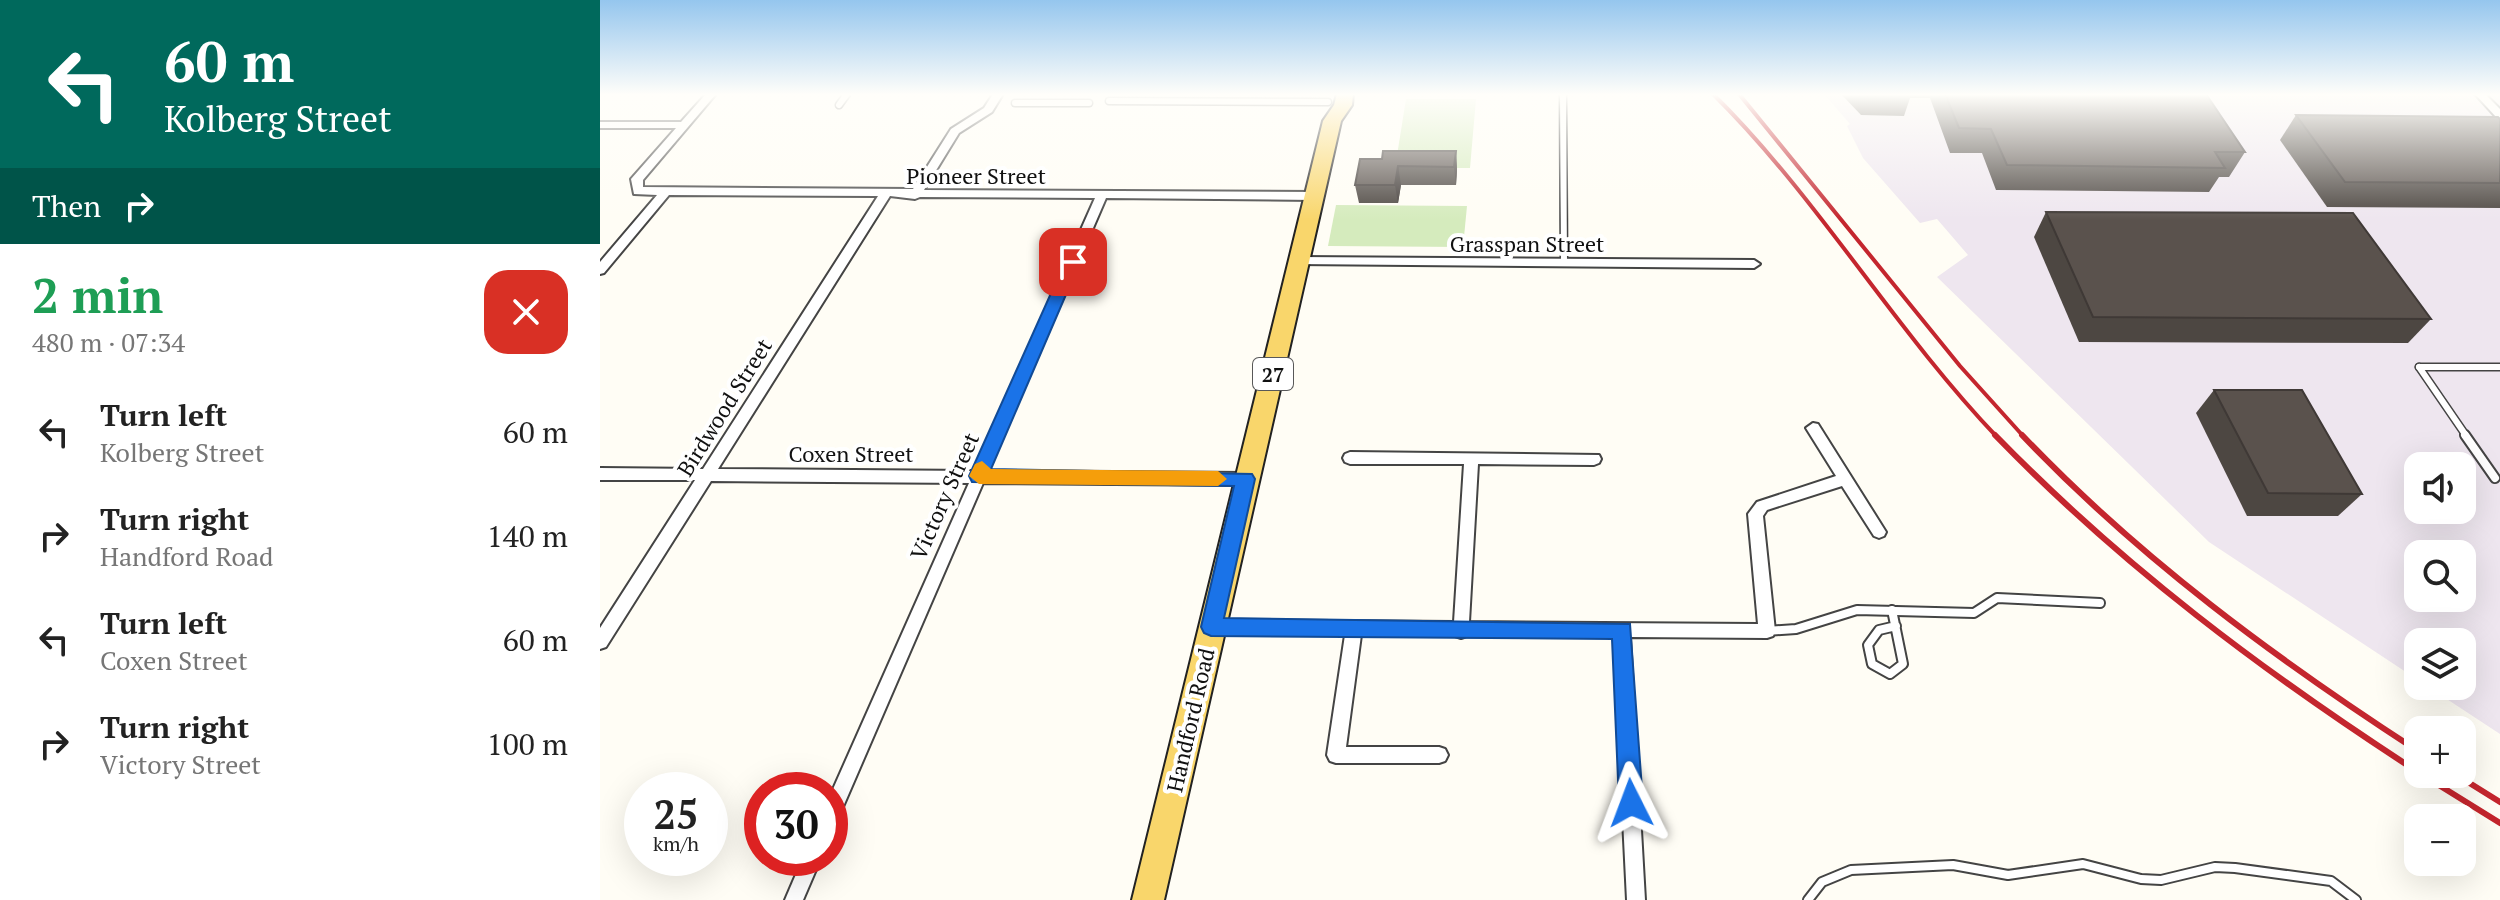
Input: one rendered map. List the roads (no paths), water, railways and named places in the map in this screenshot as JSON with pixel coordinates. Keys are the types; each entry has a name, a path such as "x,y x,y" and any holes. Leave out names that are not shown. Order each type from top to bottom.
{"main road":[{"name":"Handford Road","path":"1148,900 1245,479 1315,196 1324,136"}],"street":[{"name":"Pioneer Street","path":"674,136 637,179 638,191 664,194 1315,196"},
{"path":"915,195 952,136"},
{"path":"600,270 664,194"},
{"name":"Birdwood Street","path":"600,642 885,195"},
{"name":"Victory Street","path":"848,776 1102,195"},
{"name":"Grasspan Street","path":"1299,261 1754,264"},
{"path":"1813,428 1879,532"},
{"path":"1350,458 1594,459"},
{"path":"1461,631 1471,458"},
{"name":"Coxen Street","path":"600,474 1245,479"},
{"path":"1211,627 1767,631 1755,514 1762,506 1845,479"},
{"path":"1354,629 1336,755 1439,755"},
{"path":"1622,630 1636,900"},
{"path":"794,900 804,876"}],"lane":[{"path":"1563,136 1564,263"},
{"path":"2495,478 2419,367 2500,367"},
{"path":"1767,631 1796,629 1857,610 1974,613 1997,598 2100,603"},
{"path":"1892,610 1896,626 1903,664 1890,674 1872,664 1868,645 1879,630 1896,626"},
{"path":"1808,900 1822,882 1851,870 1953,865 2008,875 2083,864 2141,879 2161,880 2215,867 2235,868 2331,881 2356,900"}],"railway":[{"path":"1753,136 1924,353 1997,437"},
{"path":"1773,136 1960,366 2024,437"},
{"path":"1997,437 2093,529 2197,616 2305,696 2404,763"},
{"path":"2024,437 2161,565 2261,643 2404,742"},
{"path":"2476,787 2500,802"},
{"path":"2444,788 2500,823"}]}
